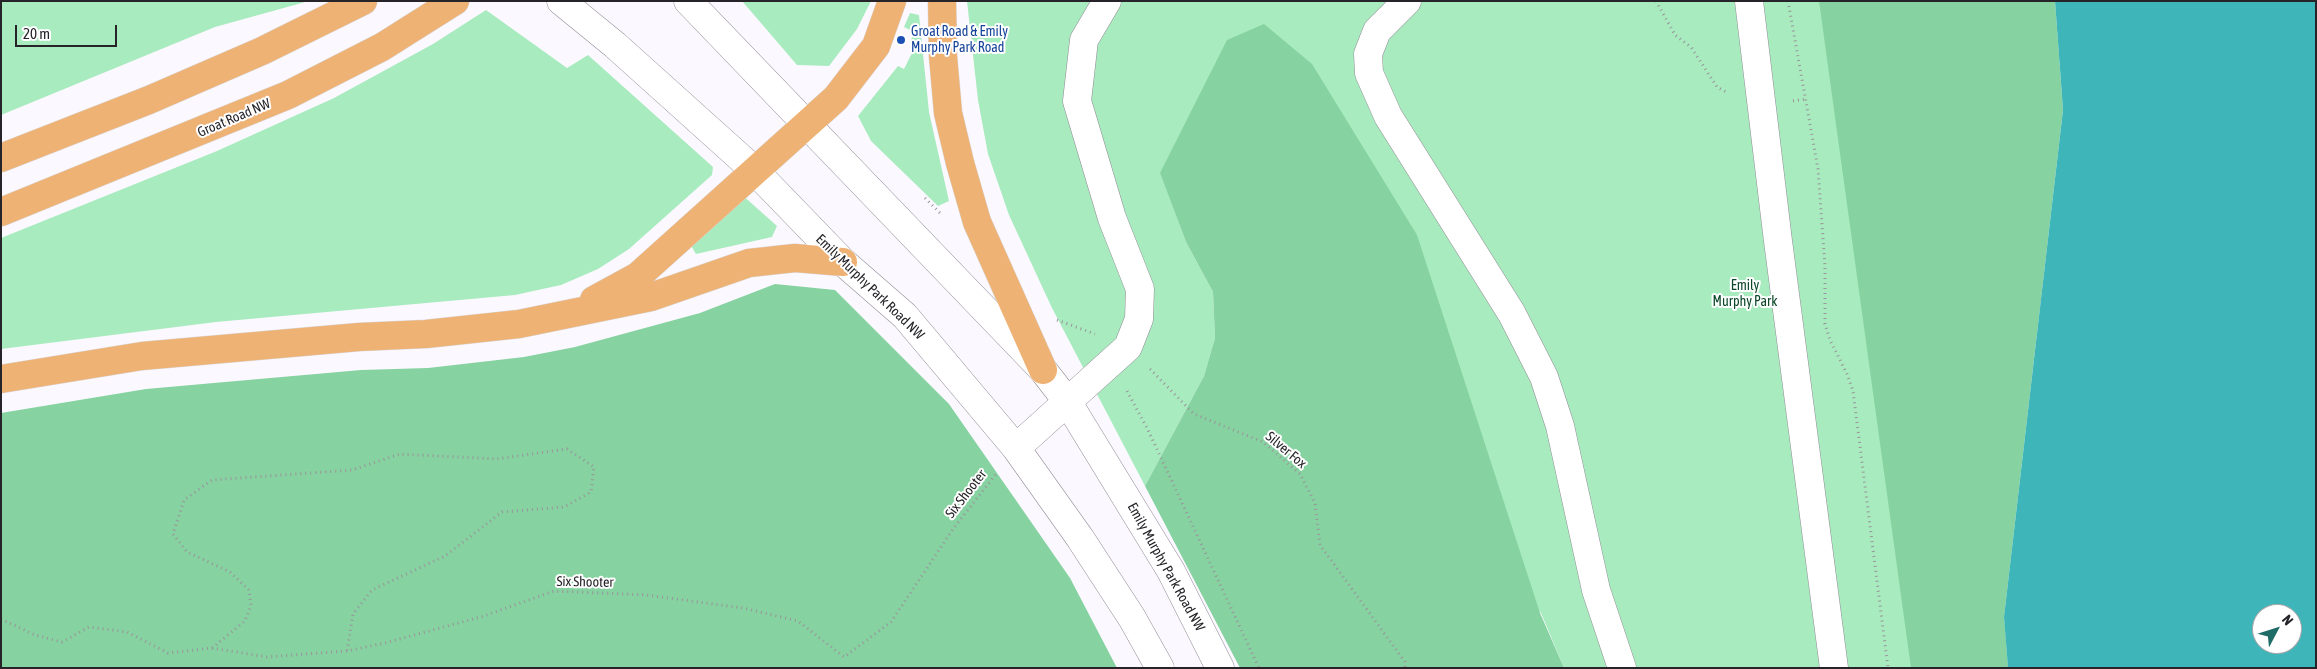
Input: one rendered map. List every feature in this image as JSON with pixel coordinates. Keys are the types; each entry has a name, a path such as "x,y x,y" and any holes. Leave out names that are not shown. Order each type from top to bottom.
{"main road":[{"path":"1,158 149,100 262,52 363,1"},
{"name":"Groat Road NW","path":"1,212 288,95 382,47 455,1"},
{"path":"568,314 638,276 836,98 876,46 892,1"},
{"path":"942,1 943,56 948,114 960,163 977,222 1043,370"},
{"path":"1,379 142,356 359,337 426,334 519,324 651,297 749,264 795,258 843,262"}],"street":[{"name":"Emily Murphy Park Road NW","path":"561,1 615,45 754,170 843,262 905,316 1016,448 1080,538 1132,618 1160,668"},
{"name":"Emily Murphy Park Road NW","path":"688,1 809,124 1043,370 1067,401 1171,571 1220,668"},
{"path":"1016,448 1119,355 1139,319 1140,289 1112,218 1077,101 1084,40 1107,1"},
{"path":"1407,1 1377,32 1368,54 1369,73 1388,116 1512,314 1544,377 1560,426 1596,590 1622,668"},
{"path":"1749,1 1760,100 1834,668"}],"path":[{"path":"1656,1 1675,35 1692,47 1717,87 1742,100 1789,101 1805,99"},
{"path":"1788,1 1818,169 1825,266 1825,324 1830,340 1848,374 1853,390 1888,668"},
{"path":"1119,355 1148,430 1259,668"},
{"name":"Silver Fox","path":"1119,355 1194,414 1263,442 1300,474 1315,503 1320,545 1405,662 1405,668"},
{"name":"Six Shooter","path":"1,619 35,635 62,642 89,626 127,632 168,653 212,648 267,657 347,650 385,643 484,616 554,590 646,595 743,608 798,621 844,657 891,622 953,529 1016,448"},
{"path":"212,648 245,621 251,606 250,590 230,572 188,552 173,534 184,500 212,480 352,470 400,454 496,460 567,449 594,468 591,492 564,507 502,512 445,556 372,590 353,614 347,650"}],"green space":[{"path":"1,1 309,1 215,27 1,115"},
{"path":"742,1 871,1 857,29 829,66 797,65"},
{"name":"Emily Murphy Park","path":"967,1 2055,1 2004,617 2008,668 1564,668 1541,613 1160,172 1186,242 1213,292 1215,338 1204,376 1145,486 1052,308 1009,215 988,154 978,100"},
{"path":"1819,1 2055,1 2063,110 2004,617 2008,668 1911,668"},
{"path":"486,10 567,68 588,55 713,167 712,175 629,249 598,269 561,285 515,295 216,322 1,349 1,238 217,151 334,98 433,44"},
{"path":"910,13 919,15 929,112 949,201 938,206 871,141 858,116 898,66 904,69 916,45 911,40 914,32 904,27"},
{"path":"1264,24 1312,64 1417,235 1540,613 1564,668 1240,668 1145,486 1204,376 1215,338 1213,292 1186,242 1160,173 1227,40"},
{"path":"740,193 777,226 772,237 696,254 689,242"},
{"path":"775,284 835,290 949,404 1070,578 1117,668 1,668 1,413 146,389 361,370 428,368 524,357 575,347 700,313"}],"water":[{"path":"2055,1 2316,1 2316,668 2008,668 2004,617 2063,110"}],"place":[{"name":"Groat Road & Emily Murphy Park Road","path":"901,40"}]}
